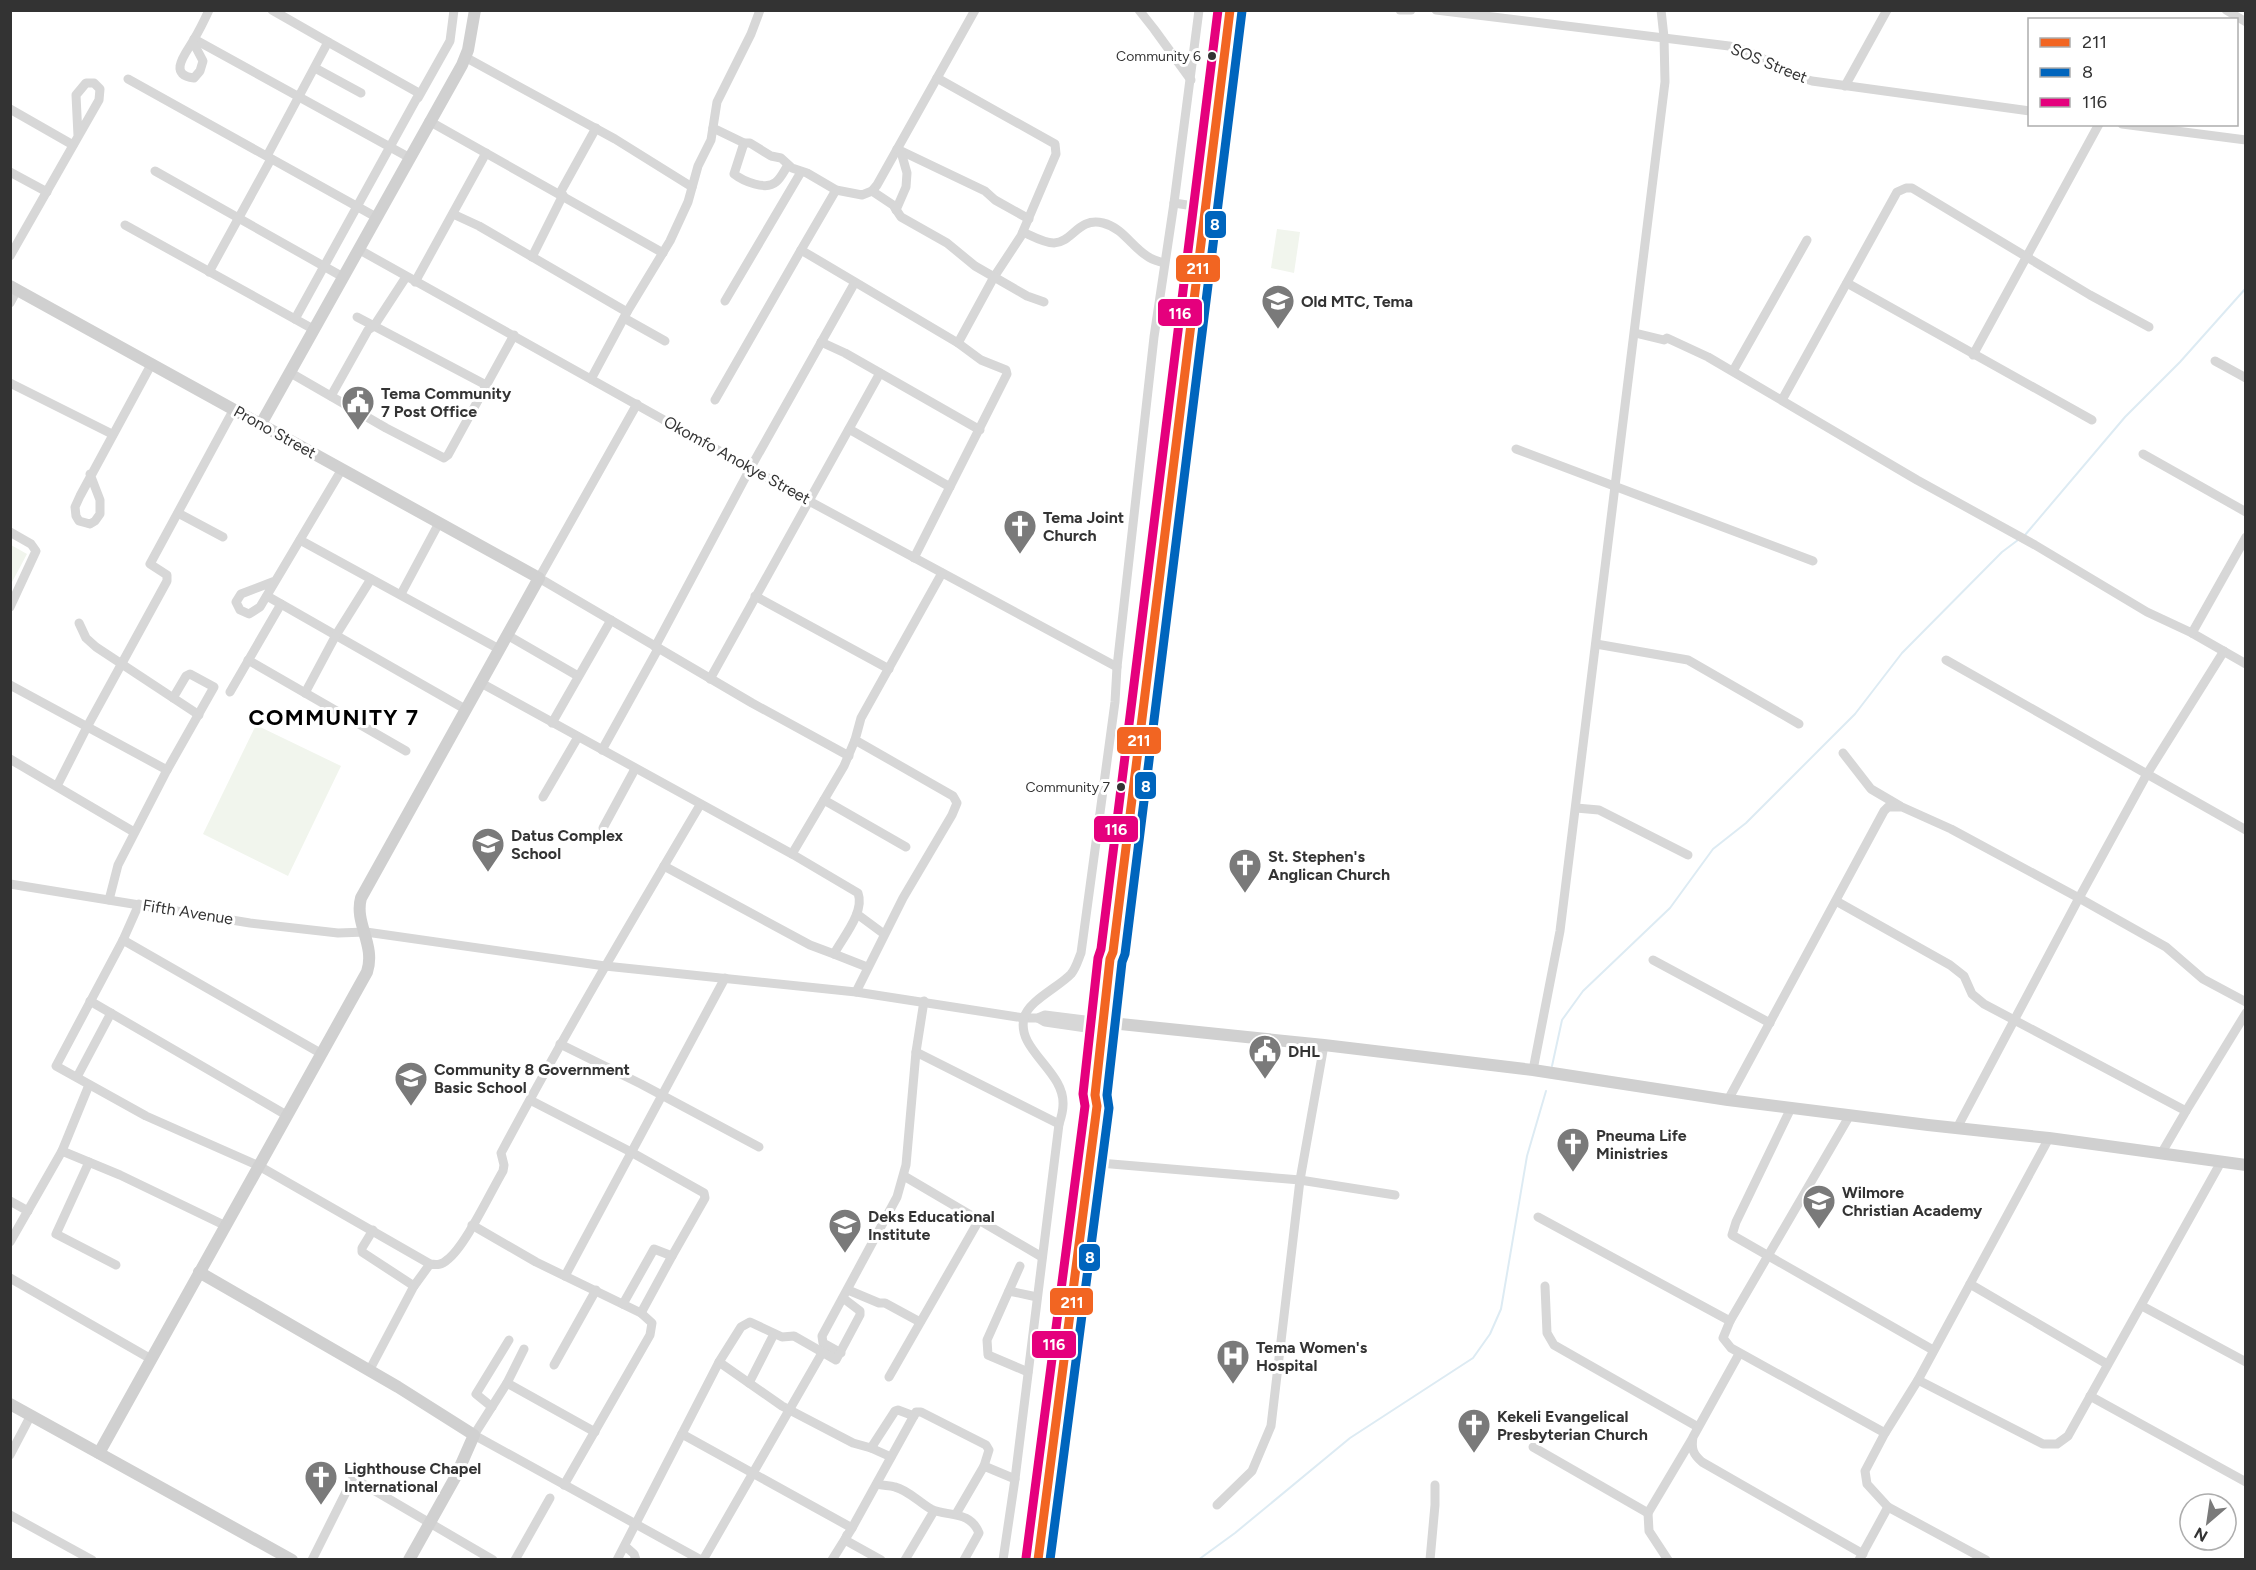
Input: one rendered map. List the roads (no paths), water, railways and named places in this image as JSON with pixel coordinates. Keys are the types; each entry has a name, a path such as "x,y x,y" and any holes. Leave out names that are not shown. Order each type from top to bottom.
{"street":[{"path":"209,10 193,40 410,158"},
{"path":"273,10 417,92 417,99"},
{"path":"295,319 450,41 454,10"},
{"path":"261,424 465,57 475,10"},
{"path":"591,379 663,253 688,202 695,173 708,147 717,102 751,34 760,10"},
{"path":"713,128 744,143 750,142 771,156 781,158 788,165 836,190 862,195 872,191 899,150 975,10"},
{"path":"1139,10 1191,80"},
{"path":"1003,1560 1059,1124 1064,1104 1060,1088 1046,1064 1029,1045 1025,1036 1024,1018 1032,1005 1072,973 1081,953 1115,702 1164,263 1199,10"},
{"path":"1038,1560 1089,1162 1097,1106 1102,1096 1106,1027 1116,960 1113,952 1230,10"},
{"name":"SOS Street","path":"1436,10 1741,48 1799,77 1845,86 2028,111"},
{"path":"1533,1070 1560,931 1635,333 1665,82 1665,37 1661,10"},
{"path":"1845,86 1887,10"},
{"path":"2226,10 2246,22"},
{"path":"209,272 328,42"},
{"path":"465,57 596,128 692,187"},
{"path":"315,68 361,93"},
{"path":"937,78 1055,144 1056,154 1023,232 994,277 958,343"},
{"path":"128,79 376,217"},
{"path":"10,256 99,100 100,89 94,83 86,83 76,95 75,140"},
{"path":"10,109 75,140"},
{"path":"429,121 663,253"},
{"path":"1973,356 2098,126"},
{"path":"2138,126 2246,140"},
{"path":"532,257 561,194 596,128"},
{"path":"744,143 734,174 741,179 770,185 776,182 788,165"},
{"path":"896,210 906,187 907,173 899,150"},
{"path":"899,150 985,191 994,200 1029,219"},
{"path":"415,282 486,153"},
{"path":"155,171 343,277"},
{"path":"10,172 47,192"},
{"path":"725,301 801,172"},
{"path":"1782,400 1898,192 1906,188 1912,188 2090,295 2149,327"},
{"path":"715,400 836,190"},
{"path":"872,191 893,205 903,218 942,239 972,264 1027,296 1044,302"},
{"path":"1174,203 1207,208"},
{"path":"453,214 532,257 665,341"},
{"path":"1023,232 1051,243 1063,241 1076,229 1090,222 1103,223 1119,230 1149,258 1164,263"},
{"path":"125,225 314,329"},
{"path":"1733,371 1808,240"},
{"name":"Okomfo Anokye Street","path":"358,249 809,501 1117,668"},
{"path":"801,250 854,284 958,343 981,360 1007,372 914,558"},
{"path":"331,396 368,330 374,326 406,277"},
{"path":"1847,283 1973,356 2092,420"},
{"path":"602,750 751,467 854,284"},
{"path":"10,303 14,288"},
{"name":"Prono Street","path":"14,288 539,578"},
{"path":"357,317 486,385"},
{"path":"1635,333 1664,340 1667,338 1733,371 2147,612 2193,633 2246,664"},
{"path":"289,372 444,458 448,455 514,335"},
{"path":"821,342 980,430"},
{"path":"2215,362 2246,378"},
{"path":"90,474 101,506 100,514 90,524 80,522 76,516 75,507 90,474 152,363"},
{"path":"710,679 880,373"},
{"path":"10,383 112,434"},
{"path":"99,1453 368,972 371,952 359,915 361,898 637,404"},
{"path":"57,786 168,578 150,564 234,409"},
{"path":"849,429 950,487"},
{"path":"1516,448 1813,561"},
{"path":"2143,454 2246,512"},
{"path":"275,581 241,594 237,598 237,606 249,614 260,607 342,470"},
{"path":"178,513 223,537"},
{"path":"401,594 439,523"},
{"path":"10,532 31,544 36,551 10,607"},
{"path":"2193,633 2246,537"},
{"path":"300,540 499,650"},
{"path":"792,854 849,756 861,718 942,573"},
{"path":"539,578 656,648 849,756"},
{"path":"306,693 336,635 371,579"},
{"path":"267,596 465,710"},
{"path":"755,596 889,669"},
{"path":"230,692 281,604"},
{"path":"552,723 611,620"},
{"path":"79,623 86,638 122,666 199,715"},
{"path":"507,635 578,676"},
{"path":"1596,644 1688,660 1799,724"},
{"path":"1957,1128 2147,774 2224,651"},
{"path":"248,660 406,751"},
{"path":"1946,660 2246,830"},
{"path":"110,900 115,873 134,832 214,690 213,685 188,674 173,698"},
{"path":"481,683 792,854 858,893 860,898 857,914 834,954"},
{"path":"10,684 167,770"},
{"path":"543,797 578,737"},
{"path":"855,740 952,796 957,803 867,967 856,992"},
{"path":"1843,753 1871,789 1902,807 1951,829 2166,947 2203,979 2246,1002"},
{"path":"10,759 134,832"},
{"path":"603,828 635,769"},
{"path":"824,800 906,847"},
{"path":"139,904 123,940 57,1064 58,1068 146,1116 259,1166 430,1264 437,1265 446,1262 454,1254 472,1225 502,1171 504,1165 501,1153 560,1044 700,805"},
{"path":"1728,1100 1884,811 1888,807 1902,807"},
{"path":"1575,808 1599,810 1688,855"},
{"path":"664,866 810,945 867,967"},
{"name":"Fifth Avenue","path":"10,884 250,923 338,933 366,932 605,966 856,992 1024,1018 1038,1018 1045,1015 1106,1027"},
{"path":"1836,901 1950,965 1964,976 1972,994 1984,1004 2186,1111"},
{"path":"857,914 885,934"},
{"path":"123,940 322,1054"},
{"path":"1653,960 1770,1023"},
{"path":"565,1276 725,978"},
{"path":"90,1001 288,1116"},
{"path":"841,1353 821,1340 897,1197 904,1176 916,1052 924,1001"},
{"path":"77,1077 111,1013"},
{"path":"2161,1154 2246,1013"},
{"path":"1106,1027 1181,1031 1324,1045 1533,1070 1728,1100 2049,1138 2246,1165"},
{"path":"560,1044 759,1147"},
{"path":"1217,1505 1252,1471 1271,1426 1300,1180 1324,1045"},
{"path":"916,1052 1059,1124"},
{"path":"10,1242 62,1151 89,1085"},
{"path":"530,1100 631,1152 706,1196 641,1313"},
{"path":"1791,1108 1732,1235 1933,1350"},
{"path":"1850,1115 1730,1321 1723,1338 1739,1354 1885,1434"},
{"path":"1986,1560 1888,1507 1867,1484 1865,1471 1918,1380 2049,1138"},
{"path":"62,1151 226,1226"},
{"path":"89,1162 56,1234 116,1265"},
{"path":"1089,1162 1300,1180 1395,1195"},
{"path":"1918,1380 2043,1444 2057,1444 2068,1436 2221,1162"},
{"path":"904,1176 1042,1257"},
{"path":"10,1201 28,1210"},
{"path":"1538,1217 1730,1321"},
{"path":"890,1377 979,1220"},
{"path":"472,1225 565,1276 641,1313 652,1323 650,1335 564,1485"},
{"path":"373,1230 362,1252 414,1286"},
{"path":"623,1304 654,1249 672,1256"},
{"path":"369,1371 414,1286 430,1264"},
{"path":"1020,1266 986,1347 988,1354 1028,1372"},
{"path":"199,1272 474,1435 702,1560 822,1353"},
{"path":"11,1278 151,1359"},
{"path":"1970,1284 2107,1364"},
{"path":"1545,1286 1546,1333 1554,1345 1698,1427"},
{"path":"554,1365 596,1290"},
{"path":"1009,1291 1037,1297"},
{"path":"845,1294 885,1303 920,1322"},
{"path":"617,1560 634,1523 719,1362 745,1324 750,1322 782,1337 794,1336 836,1360 860,1311 845,1294"},
{"path":"2142,1306 2246,1362"},
{"path":"749,1383 774,1334"},
{"path":"492,1407 476,1394 509,1340"},
{"path":"409,1560 456,1476 474,1435 507,1383 524,1349"},
{"path":"1668,1560 1649,1531 1648,1513 1739,1354"},
{"path":"719,1362 789,1410 853,1443 891,1457"},
{"path":"507,1383 595,1432"},
{"path":"2090,1396 2246,1482"},
{"path":"10,1404 292,1560"},
{"path":"871,1448 895,1411 914,1416"},
{"path":"881,1560 845,1540 916,1413 921,1412 986,1444 989,1450 984,1466 956,1514"},
{"path":"10,1455 31,1415"},
{"path":"682,1434 753,1473 850,1532"},
{"path":"1693,1437 1691,1448 1702,1462 1861,1557 1888,1507"},
{"path":"1533,1447 1648,1513"},
{"path":"984,1466 1015,1479"},
{"path":"312,1560 353,1478 493,1560"},
{"path":"877,1484 897,1487 934,1511 956,1514 971,1522 979,1533 964,1560"},
{"path":"1430,1560 1435,1485"},
{"path":"515,1560 550,1498"},
{"path":"905,1560 934,1511"},
{"path":"10,1515 87,1558"},
{"path":"832,1560 850,1532"},
{"path":"625,1546 634,1554 636,1560"}],"waterway":[{"path":"2025,535 2125,417 2180,362 2246,288"},
{"path":"1552,1066 1562,1020 1583,991 1670,908 1713,849 1746,823 1855,714 1902,653 2002,552 2018,540"},
{"path":"1198,1560 1235,1533 1350,1438 1473,1358 1490,1334 1501,1309 1527,1156 1546,1091"}],"place":[{"name":"Community 6","path":"1212,56"},
{"name":"Old MTC, Tema","path":"1278,330"},
{"name":"Tema Community 7 Post Office","path":"358,431"},
{"name":"Tema Joint Church","path":"1020,555"},
{"name":"Community 7","path":"1121,787"},
{"name":"Datus Complex School","path":"488,873"},
{"name":"St. Stephen's Anglican Church","path":"1245,894"},
{"name":"DHL","path":"1265,1080"},
{"name":"Community 8 Government Basic School","path":"411,1107"},
{"name":"Pneuma Life Ministries","path":"1573,1173"},
{"name":"Wilmore Christian Academy","path":"1819,1230"},
{"name":"Deks Educational Institute","path":"845,1254"},
{"name":"Tema Women's Hospital","path":"1233,1385"},
{"name":"Kekeli Evangelical Presbyterian Church","path":"1474,1454"},
{"name":"Lighthouse Chapel International","path":"321,1506"}],"district":[{"name":"COMMUNITY 7","path":"334,717"}]}
